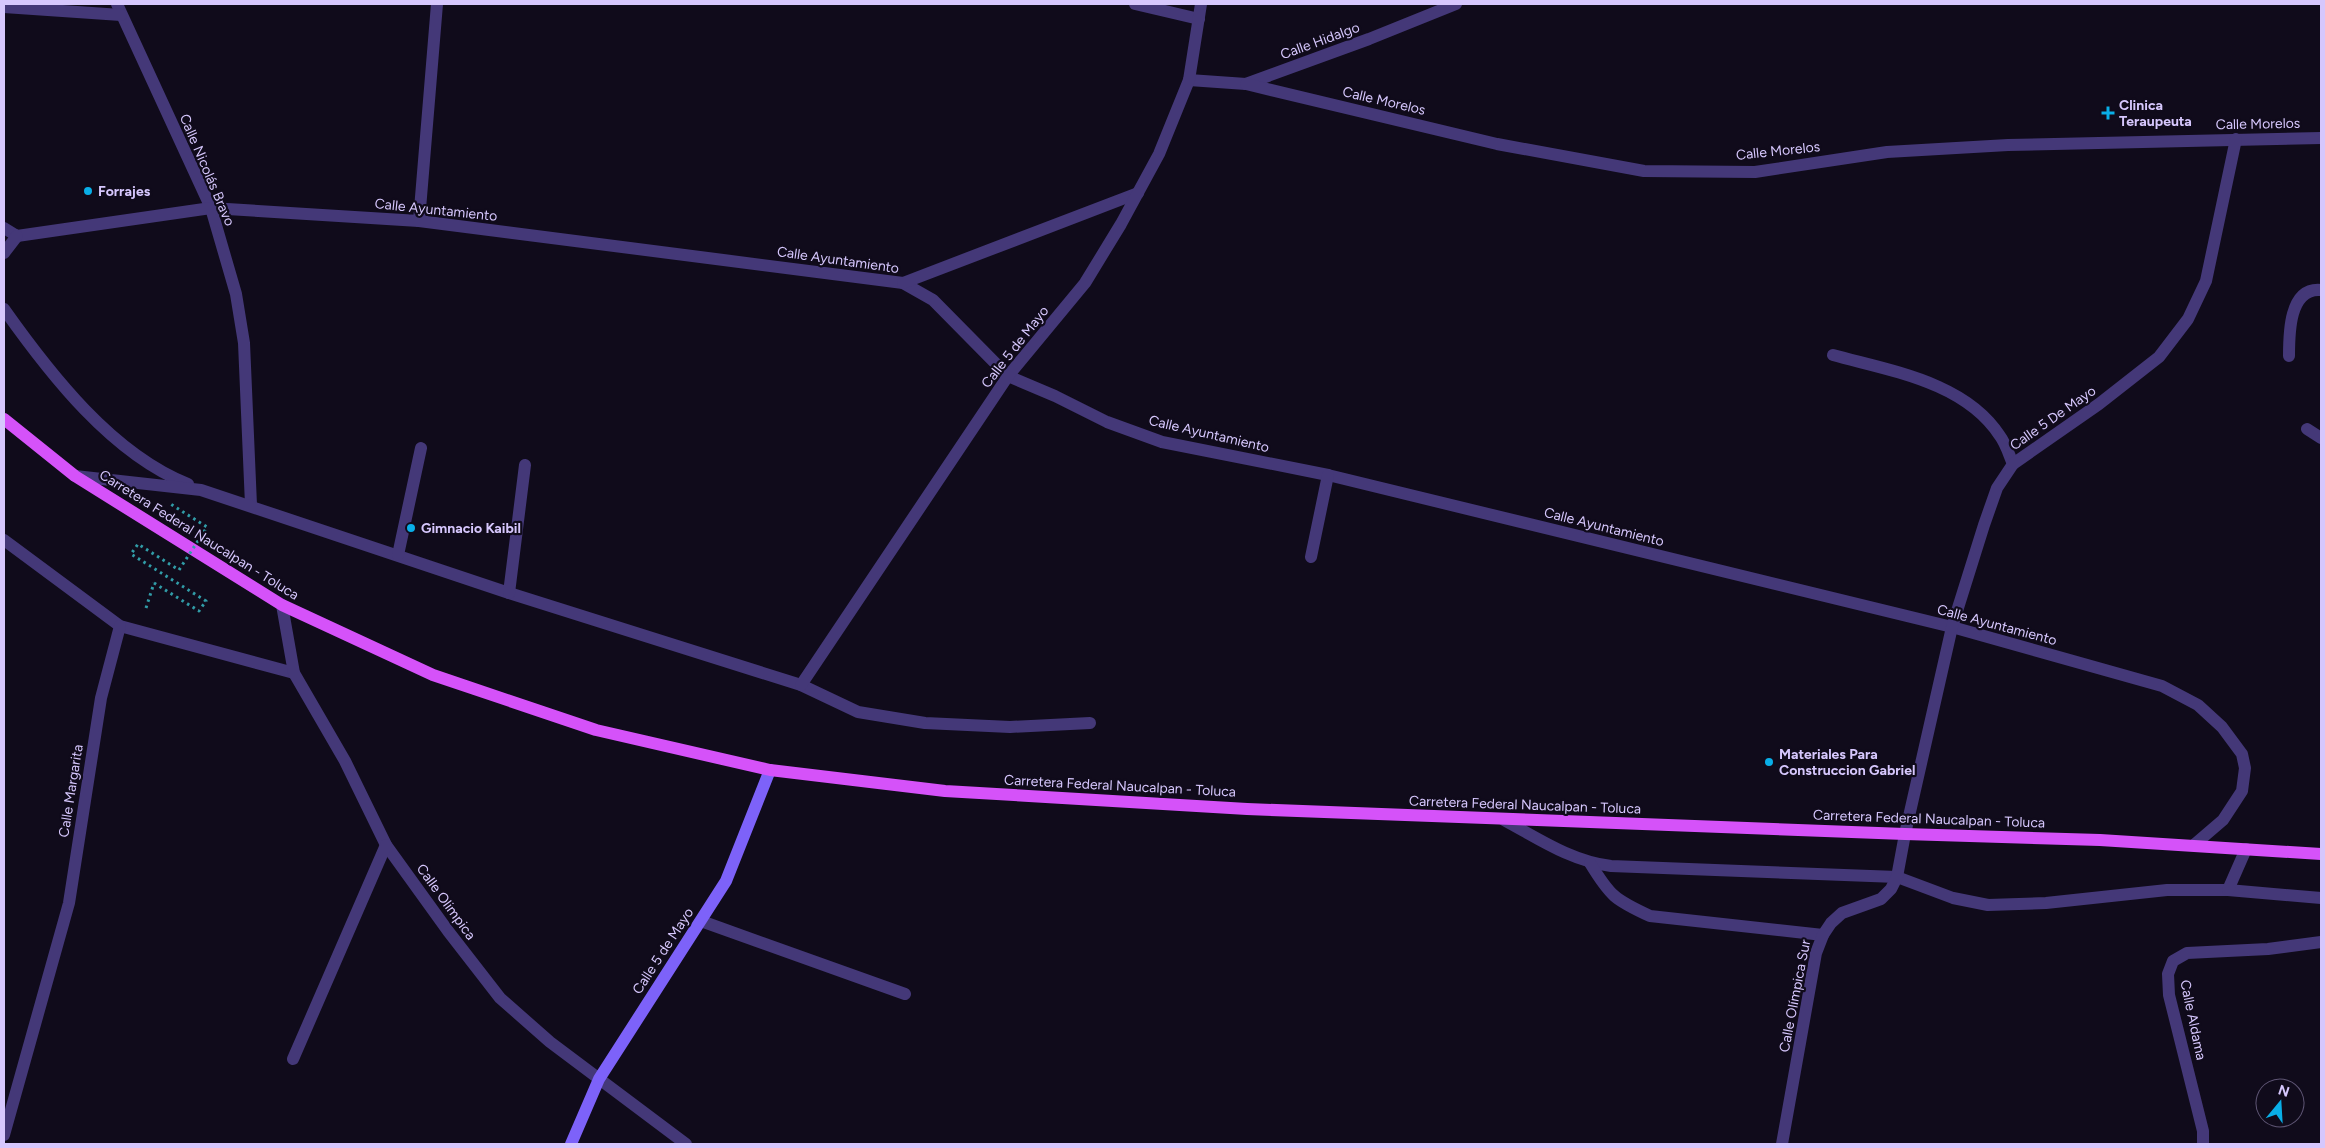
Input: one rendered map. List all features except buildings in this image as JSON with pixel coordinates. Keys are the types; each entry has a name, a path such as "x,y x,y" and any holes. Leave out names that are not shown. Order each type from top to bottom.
{"main road":[{"name":"Carretera Federal Naucalpan - Toluca","path":"4,419 74,476 282,605 442,678 596,730 770,770 944,791 1247,808 1504,820 2195,844 2321,854"}],"street":[{"path":"419,221 437,4"},
{"path":"1135,4 1199,19"},
{"name":"Calle 5 de Mayo","path":"801,685 1008,376 1085,284 1159,154 1190,80 1201,4"},
{"name":"Calle Hidalgo","path":"1190,80 1246,84 1369,39 1456,4"},
{"path":"4,7 119,9"},
{"name":"Calle Nicolás Bravo","path":"119,9 210,208 236,294 244,343 251,505"},
{"name":"Calle Morelos","path":"1246,84 1497,144 1644,171 1755,172 1887,152 2008,145 2321,138"},
{"name":"Calle 5 De Mayo","path":"1905,834 1952,627 1994,497 2013,464 2100,404 2159,357 2188,319 2206,281 2236,139"},
{"path":"903,283 1138,193"},
{"name":"Calle Ayuntamiento","path":"17,236 210,208 419,221 903,283 933,300 1008,376 1055,396 1107,422 1162,442 1328,475 1952,627 2162,686 2198,706 2222,727 2242,754 2245,768 2242,791 2223,820 2195,844"},
{"path":"4,228 17,236 4,254"},
{"path":"2289,356 2289,335 2292,317 2297,304 2303,295 2316,289 2321,290"},
{"path":"4,309 27,342 64,386 123,446 146,463 170,477 202,490 251,505 509,594 801,685 858,712 894,720 1010,727 1090,723"},
{"path":"1834,356 1913,377 1948,391 1980,411 2001,436 2013,464"},
{"path":"2307,429 2321,438"},
{"path":"398,555 421,448"},
{"path":"509,594 525,465"},
{"path":"1312,557 1328,475"},
{"path":"74,476 202,490"},
{"path":"4,540 120,626 294,673"},
{"name":"Calle Olimpica","path":"282,605 294,673 345,761 386,845 448,931 500,998 550,1042 686,1144"},
{"name":"Calle Margarita","path":"4,1135 69,903 101,698 120,626"},
{"name":"Calle 5 de Mayo","path":"572,1144 598,1079 726,881 770,770"},
{"path":"1504,820 1570,856 1590,863 1611,866 1897,877 1953,898 1988,905 2046,903 2167,890 2228,890 2321,898"},
{"name":"Calle Olímpica Sur","path":"1782,1144 1791,1102 1809,989 1816,954 1823,935 1842,913 1881,899 1892,889 1897,877 1905,834"},
{"path":"293,1059 386,845"},
{"path":"2228,890 2246,849"},
{"path":"1590,863 1607,890 1624,904 1650,916 1823,935"},
{"path":"701,921 905,994"},
{"name":"Calle Aldama","path":"2203,1144 2203,1131 2169,995 2168,974 2173,961 2187,953 2268,949 2321,942"}],"path":[{"path":"154,583 199,611 206,601 131,554 138,544 180,570 207,527 169,503"}],"place":[{"name":"Clinica Teraupeuta","path":"2108,113"},
{"name":"Forrajes","path":"88,191"},
{"name":"Gimnacio Kaibil","path":"411,528"},
{"name":"Materiales Para Construccion Gabriel","path":"1769,762"}]}
